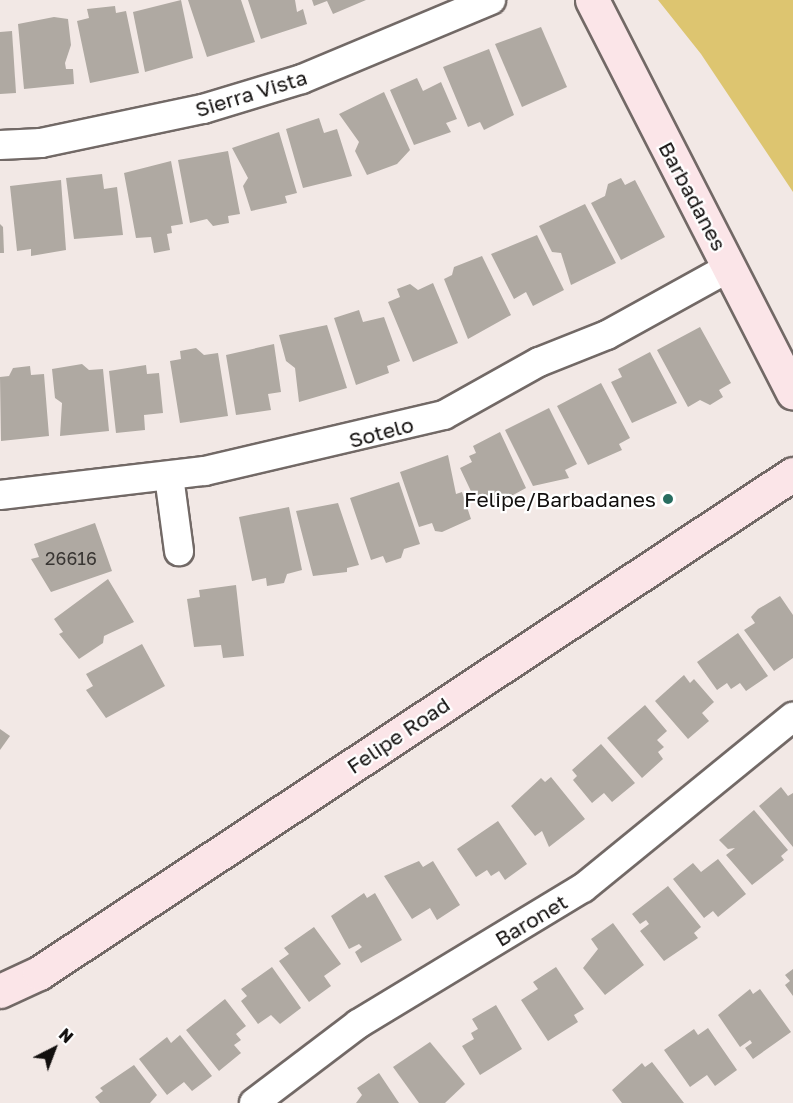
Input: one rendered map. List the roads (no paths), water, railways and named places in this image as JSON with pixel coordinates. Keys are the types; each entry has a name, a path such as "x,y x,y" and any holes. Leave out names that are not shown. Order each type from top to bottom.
{"main road":[{"name":"Barbadanes","path":"592,0 793,392"},
{"name":"Felipe Road","path":"0,991 48,967 793,474"}],"street":[{"name":"Sierra Vista","path":"0,145 41,142 202,109 302,79 491,0"},
{"name":"Sotelo","path":"0,495 169,476 263,461 444,415 539,362 607,335 730,267"},
{"path":"169,476 179,551"},
{"name":"Baronet","path":"254,1103 358,1024 583,888 793,717"}],"place":[{"name":"Felipe/Barbadanes","path":"668,499"}]}
